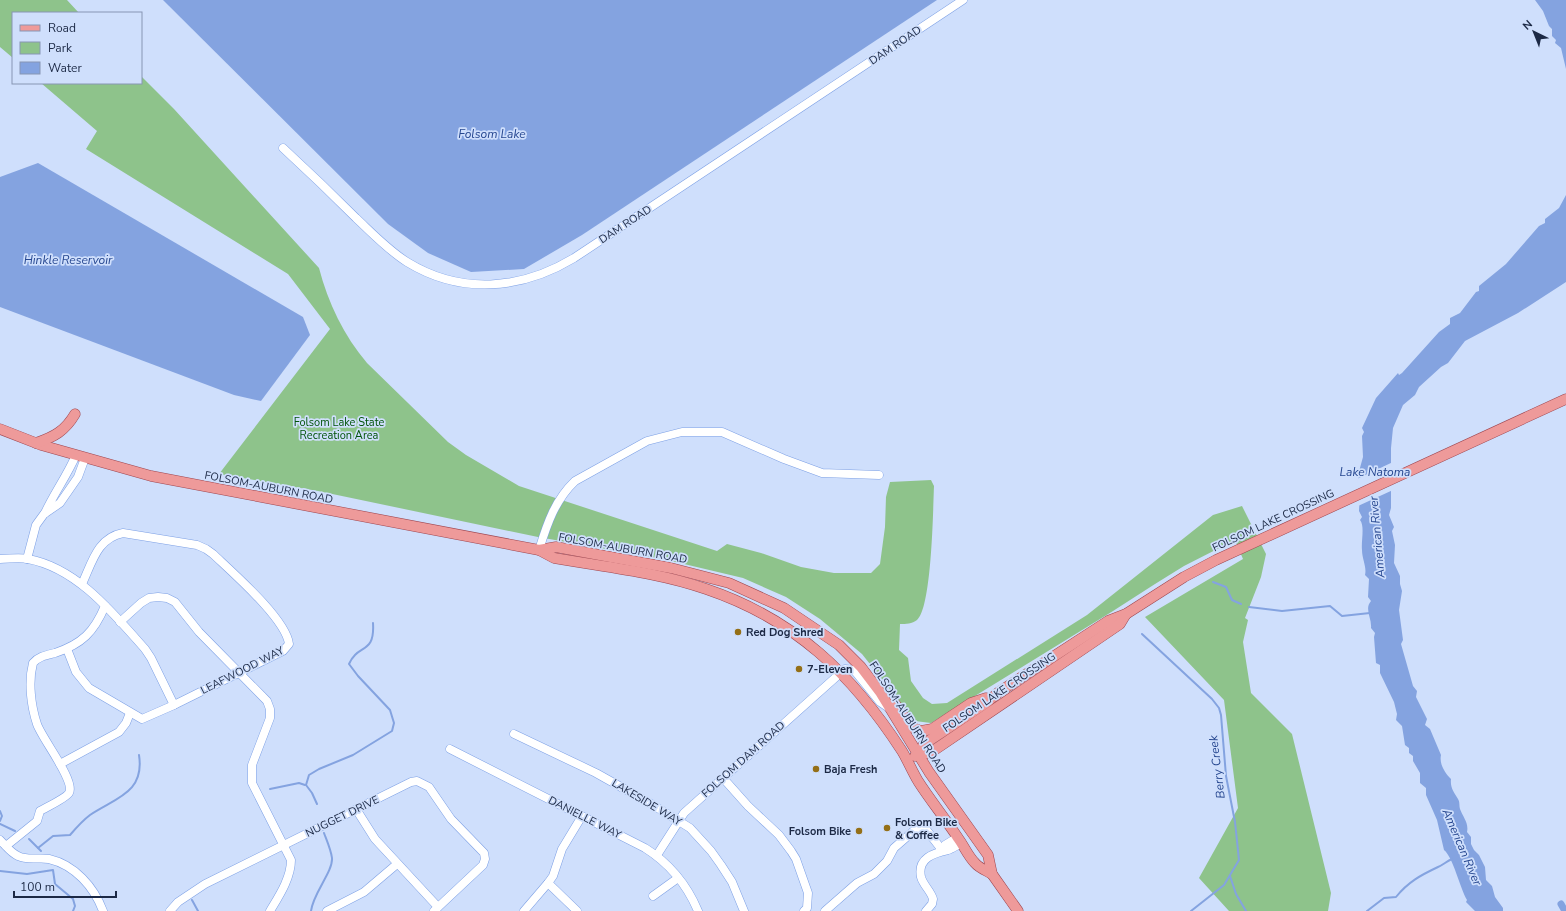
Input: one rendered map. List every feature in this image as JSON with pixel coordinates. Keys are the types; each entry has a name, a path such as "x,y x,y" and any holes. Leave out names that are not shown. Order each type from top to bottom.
{"main road":[{"name":"FOLSOM LAKE CROSSING","path":"919,754 924,744 999,692 1108,621 1126,614 1184,577 1239,549 1566,399"},
{"path":"36,443 60,432 68,425 75,414"},
{"name":"FOLSOM-AUBURN ROAD","path":"0,429 36,443 177,482 539,550 554,558 682,582 732,599 781,624 817,650 841,672 863,696 908,761 918,780 975,864 992,874"},
{"name":"FOLSOM-AUBURN ROAD","path":"539,550 556,547 657,565 717,579 746,589 784,608 830,638 858,663 880,692 929,772 988,855 992,874 1018,911"},
{"name":"FOLSOM LAKE CROSSING","path":"908,761 919,754 930,753 1018,694 1120,624 1126,614"},
{"path":"880,692 891,698 911,727 921,731 932,729 971,704 999,692"}],"street":[{"name":"DAM ROAD","path":"284,148 383,243 407,262 434,275 464,283 494,285 524,280 558,268 574,258 963,0"},
{"path":"539,550 549,518 566,490 575,481 647,441 682,432 722,432 784,459 822,473 879,475"},
{"path":"27,559 36,525 44,514 60,503 78,477 80,456"},
{"name":"LEAFWOOD WAY","path":"67,649 76,672 89,688 137,717 145,718 287,648 288,639 273,616 259,599 206,548 197,545 131,534 114,534 100,545 82,584"},
{"path":"0,559 27,559 59,570 82,584 120,622 151,658 174,705"},
{"path":"120,622 141,603 149,598 167,598 175,602 182,608 199,632 267,701 270,709 268,726 252,765 252,784 291,860 291,869 270,911"},
{"path":"102,911 92,889 83,878 72,869 49,859 20,857 3,843 37,821 40,811 66,796 70,792 71,786 37,725 33,706 33,663 36,659 75,646 87,636 97,624 105,606"},
{"path":"841,672 849,669 854,670 880,702 891,710"},
{"name":"FOLSOM DAM ROAD","path":"657,855 684,813 841,672"},
{"path":"60,764 119,732 126,723 130,713"},
{"name":"LAKESIDE WAY","path":"514,734 596,773 680,820 690,828 711,851 732,882 744,911"},
{"name":"DANIELLE WAY","path":"450,749 657,855 678,878 688,892 698,911"},
{"path":"723,778 748,806 779,835 796,859 808,893 807,908 804,911"},
{"name":"NUGGET DRIVE","path":"170,911 178,902 205,884 410,782 424,783 429,787 451,819 484,854 485,860 482,867 436,909"},
{"path":"356,809 375,839 436,909"},
{"path":"524,911 548,883 562,849 582,816"},
{"path":"825,911 858,883 874,874 887,861 894,848 918,828 925,828 942,850"},
{"path":"926,911 932,904 933,899 922,879 923,863 931,855 942,850 945,845 960,840"},
{"path":"327,911 364,892 397,864"},
{"path":"653,896 678,878"},
{"path":"548,883 577,911"}],"green space":[{"path":"0,0 67,0 78,12 12,12 12,57 0,47"},
{"name":"Folsom Lake State Recreation Area","path":"142,77 174,109 319,268 327,294 344,330 367,363 448,442 466,455 519,486 717,551 727,544 761,553 801,567 834,573 871,573 880,564 885,527 886,497 890,482 931,480 934,486 932,535 926,597 922,612 917,620 907,624 900,624 899,650 908,658 911,681 923,698 932,704 947,703 1087,615 1213,515 1242,506 1266,554 1261,577 1245,618 1248,620 1243,642 1251,693 1292,734 1331,893 1328,911 1229,911 1199,878 1238,808 1224,700 1145,617 1243,559 1235,540 1184,566 931,723 915,721 862,654 820,619 786,597 743,578 663,559 538,537 318,491 219,474 330,329 288,274 86,149 97,131 42,84 142,84"}],"water":[{"name":"Folsom Lake","path":"163,0 937,0 582,235 524,269 471,272 428,253 388,224"},
{"path":"1535,0 1566,0 1566,69 1561,48 1555,43 1556,40 1552,36 1552,29 1549,26 1543,11"},
{"name":"Hinkle Reservoir","path":"38,163 303,317 310,335 261,401 234,395 0,307 0,177"},
{"name":"Lake Natoma","path":"1566,195 1566,282 1518,313 1465,341 1448,363 1441,367 1419,387 1415,395 1403,405 1393,428 1391,448 1391,508 1389,515 1394,527 1392,531 1395,545 1394,563 1400,576 1402,591 1399,610 1403,640 1401,644 1413,686 1417,691 1416,697 1427,719 1425,725 1430,729 1441,755 1443,768 1451,779 1452,787 1459,800 1460,809 1466,823 1467,832 1471,837 1471,844 1485,867 1486,880 1492,886 1495,897 1503,908 1503,911 1475,911 1466,902 1467,900 1453,866 1444,850 1437,820 1426,795 1426,788 1420,783 1420,773 1413,761 1413,756 1409,753 1409,748 1405,745 1402,726 1396,720 1397,714 1394,702 1380,673 1380,665 1376,663 1375,633 1371,628 1368,610 1371,601 1368,597 1369,579 1365,575 1362,550 1363,530 1360,520 1362,517 1359,511 1360,491 1358,475 1363,457 1362,436 1364,432 1362,428 1376,398 1398,373 1399,375 1402,373 1439,332 1450,324 1450,318 1460,313 1476,292 1479,291 1479,286 1506,264 1539,226 1545,223 1545,219 1559,208"}],"pier":[{"path":"1393,462 1393,490 1358,506 1357,479"}],"waterway":[{"path":"1213,582 1226,587 1232,600 1241,604"},
{"path":"1249,607 1282,611 1330,606 1342,616 1370,613"},
{"path":"317,804 306,785 309,775 319,769 353,755 392,731 394,723 390,710 358,676 349,664 357,653 369,644 373,633 373,623"},
{"name":"Berry Creek","path":"1142,634 1212,699 1219,708 1221,715 1226,776 1235,822 1239,860 1224,885 1191,911"},
{"path":"38,848 53,836 70,835 90,815 126,793 133,786 137,778 140,768 139,755"},
{"path":"270,789 299,783 305,785"},
{"path":"0,811 2,816 0,821"},
{"path":"0,824 15,831"},
{"path":"311,911 315,897 331,864 331,852 324,833"},
{"path":"29,839 41,851"},
{"path":"1367,911 1384,898 1396,897 1415,879 1452,859"},
{"path":"0,871 27,874 53,870 55,884 73,899 75,906 73,911"},
{"path":"1230,876 1236,894 1246,911"},
{"path":"192,900 198,911"},
{"path":"1561,904 1565,911"}],"place":[{"name":"Red Dog Shred","path":"738,632"},
{"name":"7-Eleven","path":"799,669"},
{"name":"Baja Fresh","path":"816,769"},
{"name":"Folsom Bike & Coffee","path":"887,828"},
{"name":"Folsom Bike","path":"859,831"}],"water label":[{"name":"American River","path":"1377,537"},
{"name":"American River","path":"1462,847"}]}
